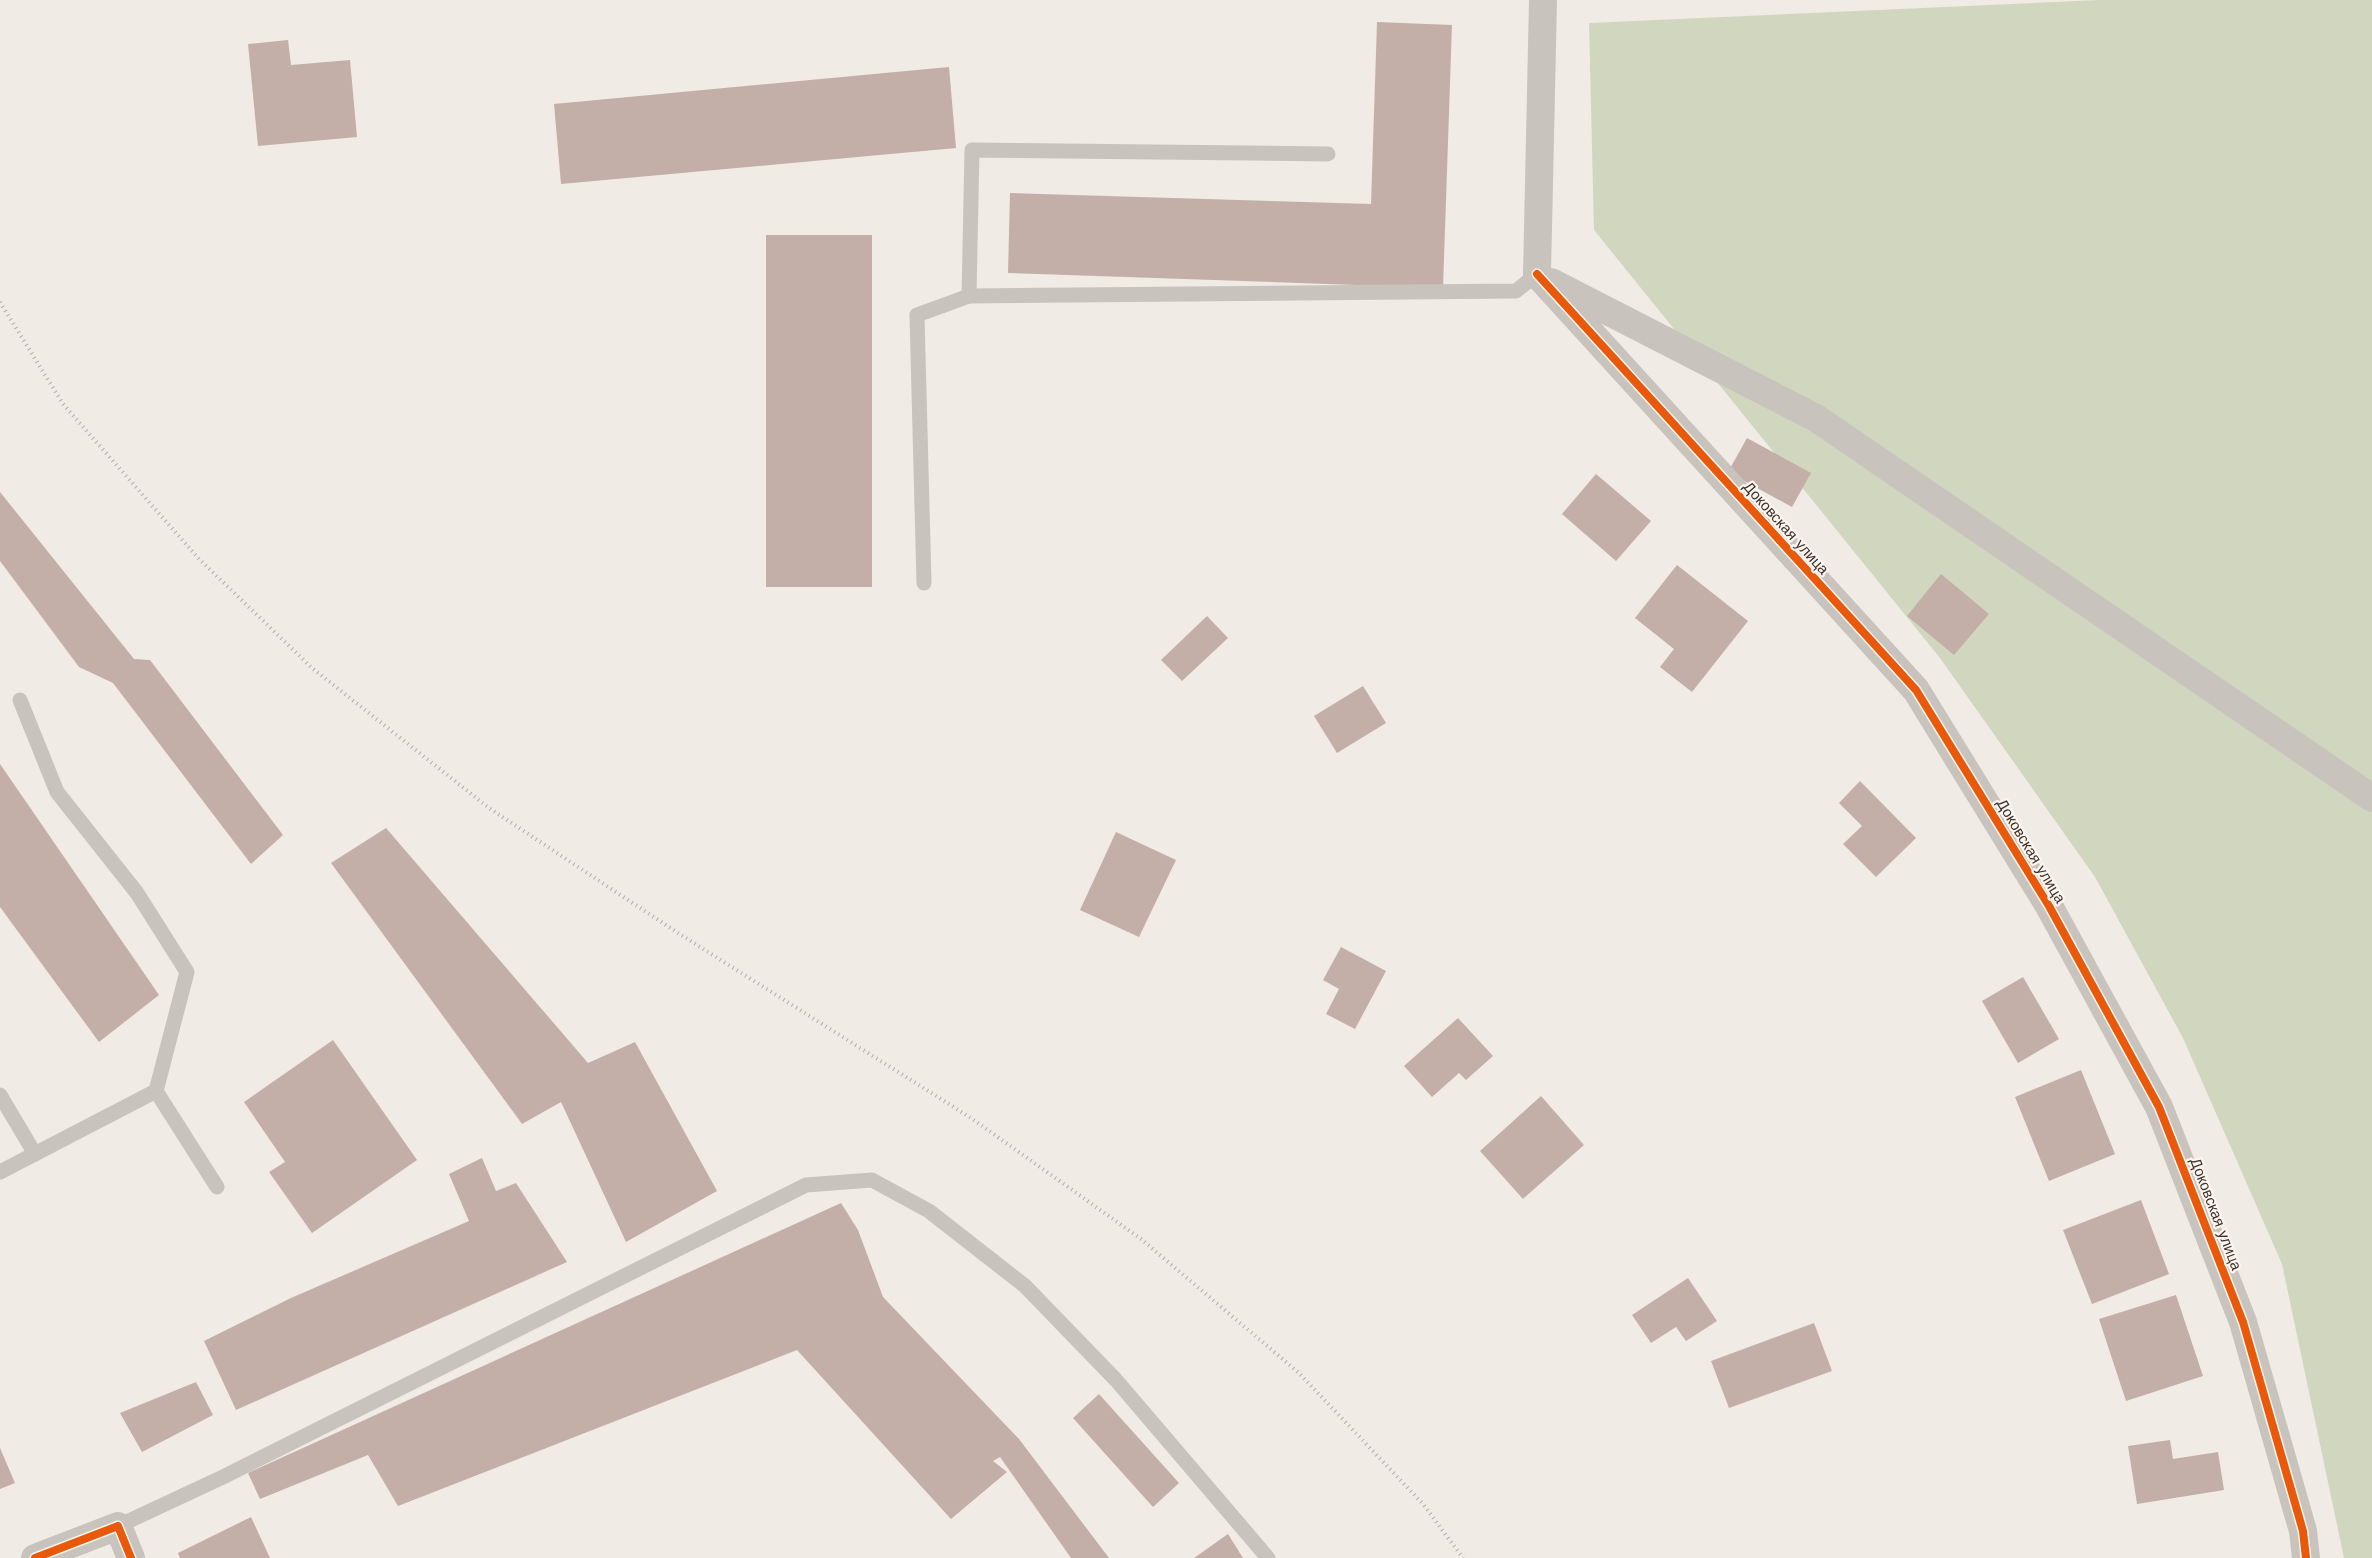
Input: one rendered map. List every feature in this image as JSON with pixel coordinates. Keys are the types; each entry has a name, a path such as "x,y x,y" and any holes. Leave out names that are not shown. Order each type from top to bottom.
{"street":[{"path":"1543,0 1537,274 1816,418 2372,798"},
{"name":"Доковская улица","path":"1537,274 1916,690 2049,906 2159,1107 2243,1322 2303,1531 2306,1558"},
{"path":"35,1558 118,1526 130,1558"}],"lane":[{"path":"969,296 972,150 1328,154"},
{"path":"924,583 917,315 969,296 1516,291 1537,274"},
{"path":"20,700 57,792 137,893 187,972 156,1091 217,1187"},
{"path":"0,1172 156,1091"},
{"path":"0,1095 35,1154"},
{"path":"118,1526 223,1477 806,1185 872,1180 929,1210 1025,1286 1116,1380 1268,1558"}],"green space":[{"path":"2099,0 2372,0 2372,1558 2344,1558 2282,1264 2183,1038 2095,877 1940,658 1594,230 1589,23"}],"building":[{"path":"1377,22 1452,25 1443,288 1008,273 1010,193 1371,204"},
{"path":"288,40 291,65 350,60 357,137 258,146 248,44"},
{"path":"949,67 956,148 561,184 554,104"},
{"path":"766,235 872,235 872,587 766,587"},
{"path":"1747,438 1811,473 1792,507 1728,472"},
{"path":"1596,474 1651,521 1616,561 1562,514"},
{"path":"0,492 134,659 150,660 283,835 251,864 113,683 79,667 0,561"},
{"path":"1677,565 1748,621 1692,692 1660,667 1674,649 1635,618"},
{"path":"1941,574 1989,614 1954,655 1907,616"},
{"path":"1207,616 1228,638 1182,681 1161,660"},
{"path":"1363,686 1386,723 1337,753 1314,716"},
{"path":"0,764 159,995 99,1042 0,907"},
{"path":"1860,781 1916,838 1876,877 1843,844 1862,826 1839,803"},
{"path":"386,828 588,1063 635,1042 717,1191 626,1242 561,1102 522,1124 331,863"},
{"path":"1116,832 1176,860 1139,937 1080,910"},
{"path":"1341,947 1386,971 1355,1029 1326,1014 1339,989 1323,980"},
{"path":"2023,977 2059,1039 2018,1063 1982,1001"},
{"path":"1458,1018 1493,1056 1466,1080 1459,1073 1432,1097 1404,1066"},
{"path":"333,1040 417,1160 312,1233 269,1172 285,1162 244,1102"},
{"path":"2081,1070 2115,1154 2049,1181 2015,1097"},
{"path":"1541,1096 1584,1145 1523,1199 1480,1151"},
{"path":"482,1158 496,1191 516,1183 567,1262 236,1410 204,1341 291,1298 469,1221 449,1174"},
{"path":"2141,1200 2169,1274 2092,1304 2063,1230"},
{"path":"841,1203 858,1230 883,1297 1019,1439 1109,1558 1071,1558 1000,1457 993,1461 1007,1472 951,1519 797,1350 398,1506 368,1455 260,1499 248,1473"},
{"path":"1688,1278 1717,1321 1686,1341 1676,1327 1651,1343 1632,1315"},
{"path":"2176,1295 2203,1376 2126,1401 2099,1319"},
{"path":"1814,1323 1832,1371 1729,1408 1711,1361"},
{"path":"196,1382 213,1415 142,1452 120,1413"},
{"path":"1099,1394 1179,1483 1153,1507 1073,1418"},
{"path":"2170,1440 2173,1459 2218,1452 2224,1490 2137,1504 2128,1446"},
{"path":"0,1448 15,1483 0,1489"},
{"path":"251,1517 270,1558 180,1558 178,1553"},
{"path":"1228,1534 1243,1558 1194,1558"}],"railway":[{"path":"0,302 63,404 199,559 312,668 489,808 678,933 971,1118 1141,1239 1299,1373 1423,1504 1463,1558"}],"cycle path":[{"path":"1537,274 1916,690 2049,906 2159,1107 2243,1322 2303,1531 2306,1558"},
{"path":"35,1558 118,1526 131,1558"}]}
